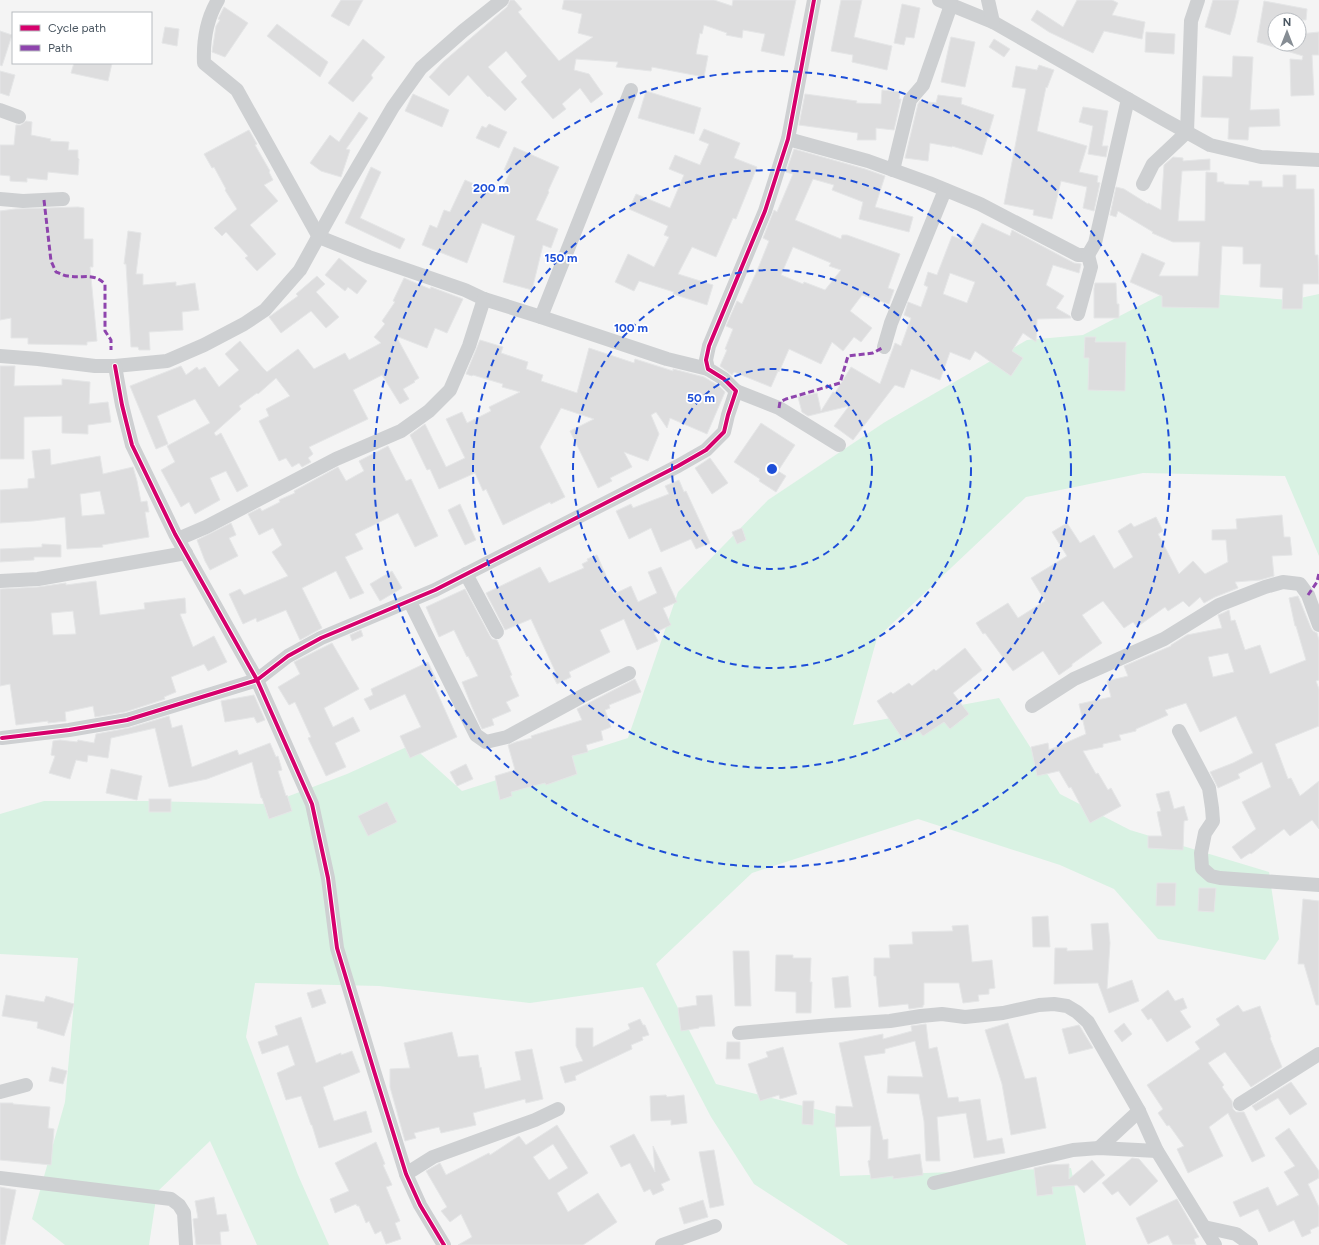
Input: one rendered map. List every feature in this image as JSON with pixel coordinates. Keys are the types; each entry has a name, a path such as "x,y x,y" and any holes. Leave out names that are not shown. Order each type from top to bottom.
{"street":[{"path":"218,0 206,28 203,45 204,62 236,90 319,237 369,257 465,290 484,299 541,316 667,359 708,369 724,379 736,391 779,408 839,445"},
{"path":"0,356 95,366 167,362 244,324 265,310 300,270 392,107 421,68 502,0"},
{"path":"708,369 706,360 709,346 765,211 788,139 814,0"},
{"path":"988,0 993,22"},
{"path":"1143,184 1153,164 1187,132 1191,21 1198,0"},
{"path":"893,170 910,100 923,85 945,2 993,22 1210,145 1261,157 1319,160"},
{"path":"541,316 631,90"},
{"path":"1078,314 1091,267 1088,255 1095,242 1128,99"},
{"path":"0,110 19,116"},
{"path":"788,139 868,161 945,190 980,204 1078,255 1088,255"},
{"path":"884,347 891,323 945,190"},
{"path":"0,199 23,201 63,199"},
{"path":"178,539 206,527 336,459 401,431 429,412 450,390 468,346 484,299"},
{"path":"115,366 122,405 132,445 178,539 257,680 312,804 328,878 337,948 406,1174 420,1205 444,1245"},
{"path":"2,738 70,730 127,720 257,680 288,656 321,638 410,602 678,466 706,450 724,432 736,391"},
{"path":"0,581 38,579 186,553"},
{"path":"466,574 497,632"},
{"path":"1032,706 1074,679 1164,639 1219,605 1265,587 1283,582 1300,584 1308,595 1319,625"},
{"path":"410,602 476,735 486,742 507,737 588,693 629,673"},
{"path":"1179,731 1209,788 1213,821 1205,833 1200,853 1202,868 1211,876 1220,878 1319,884"},
{"path":"739,1033 890,1021 942,1014 965,1017 1003,1013 1039,1005 1054,1004 1067,1006 1077,1012 1088,1022 1139,1111 1157,1151 1215,1245"},
{"path":"1240,1104 1319,1054"},
{"path":"0,1092 26,1085"},
{"path":"406,1174 433,1157 535,1120 558,1109"},
{"path":"1098,1148 1139,1111"},
{"path":"934,1183 1073,1150 1098,1148 1157,1151"},
{"path":"0,1178 171,1199 179,1204 184,1213 186,1245"},
{"path":"662,1245 715,1226"},
{"path":"1204,1227 1236,1234 1251,1245"}],"green space":[{"path":"1168,291 1291,300 1319,294 1319,556 1285,476 1143,473 1026,497 877,638 853,725 999,698 1060,794 1130,830 1269,872 1279,939 1265,960 1158,939 1114,889 1060,865 918,819 752,873 656,964 716,1084 835,1114 840,1176 1071,1168 1086,1245 848,1245 754,1184 711,1117 643,987 530,1003 379,986 255,983 246,1037 298,1175 329,1245 257,1245 210,1141 157,1192 149,1245 65,1245 32,1219 65,1102 78,958 0,954 0,814 44,801 149,801 268,804 347,774 411,745 462,791 628,738 678,592 768,500 885,422 1027,340 1083,335"}],"building":[{"path":"341,0 363,0 349,26 331,16"},
{"path":"510,0 514,0 522,9 518,12 559,61 593,37 578,33 582,14 562,9 564,0 714,0 732,6 733,0 796,0 784,56 761,51 765,34 743,30 742,38 726,35 727,33 704,25 702,34 700,33 696,54 708,56 704,77 652,67 651,71 616,67 618,62 576,59 574,70 589,74 603,94 591,103 580,88 562,104 566,109 553,119 521,82 527,76 506,51 488,67 517,99 505,111 489,96 488,97 468,75 449,96 429,77 443,62 507,7"},
{"path":"841,0 862,0 854,37 892,46 887,70 852,62 853,55 831,51"},
{"path":"1077,0 1112,0 1118,3 1112,15 1145,22 1142,39 1104,31 1093,53 1049,32 1031,20 1037,10 1063,27"},
{"path":"1213,0 1239,0 1230,35 1205,27"},
{"path":"1264,1 1307,9 1307,12 1267,12 1267,45 1257,42"},
{"path":"902,4 920,8 914,38 906,37 904,45 894,43"},
{"path":"224,7 248,23 225,57 212,52 216,26 220,20 218,19"},
{"path":"277,24 328,62 320,77 267,36"},
{"path":"165,27 179,29 177,46 162,43"},
{"path":"0,31 12,35 2,66 0,65"},
{"path":"1146,32 1175,34 1174,54 1145,52"},
{"path":"1319,32 1319,55 1312,55 1314,95 1291,96 1290,59 1302,60 1303,56 1290,52 1307,52 1307,33"},
{"path":"951,37 975,42 965,87 941,82"},
{"path":"363,39 385,57 371,75 373,78 353,102 328,83"},
{"path":"994,39 1010,49 1004,57 989,47"},
{"path":"1233,56 1253,57 1250,110 1279,109 1280,126 1249,127 1248,140 1228,139 1229,118 1201,117 1203,76 1232,77"},
{"path":"74,64 112,64 108,81 71,73"},
{"path":"1039,65 1054,70 1047,88 1046,87 1037,131 1087,146 1079,172 1098,176 1097,182 1100,183 1094,211 1083,208 1087,187 1061,181 1052,219 1033,215 1034,210 1004,204 1026,89 1012,87 1016,66 1037,70"},
{"path":"0,71 15,75 9,96 0,93"},
{"path":"882,90 900,92 899,99 901,99 894,130 876,128 876,140 857,140 858,133 799,125 805,94 857,101 856,103 881,104"},
{"path":"646,91 701,108 694,134 638,118"},
{"path":"413,94 449,110 442,127 405,111"},
{"path":"938,95 962,98 961,104 994,115 982,155 952,146 930,143 928,161 905,158 918,104 920,101 936,103"},
{"path":"1083,107 1108,111 1102,146 1108,146 1106,157 1088,154 1093,126 1079,122"},
{"path":"359,112 368,118 346,149 350,150 341,177 321,171 310,163 330,135 339,142"},
{"path":"26,121 32,122 31,135 51,139 50,141 69,142 68,150 78,150 78,175 48,172 47,180 27,178 27,182 10,181 10,176 0,175 0,145 14,145 16,125 21,125"},
{"path":"489,124 507,132 499,148 476,138 482,126 486,128"},
{"path":"704,129 740,143 734,158 757,167 736,219 733,218 716,257 692,247 678,274 713,285 707,305 673,294 674,292 639,281 634,291 615,282 628,254 654,267 669,237 664,235 668,226 629,209 636,194 670,208 684,175 669,169 675,155 700,165 709,144 699,140"},
{"path":"249,130 273,180 264,185 278,201 250,225 276,254 257,271 245,258 248,256 226,232 222,236 214,228 237,209 225,190 226,189 214,167 212,168 204,154"},
{"path":"514,147 559,167 536,220 558,229 551,248 543,245 532,290 503,282 515,236 482,223 467,263 422,245 430,225 437,228 444,210 450,212 465,180 499,195 510,172 504,170"},
{"path":"794,149 885,176 875,207 913,217 909,232 859,219 863,202 832,190 834,185 813,179 795,220 841,239 842,235 847,235 900,254 888,288 894,290 889,304 862,295 850,311 872,328 861,342 854,337 843,351 832,342 821,364 789,349 771,387 734,372 732,375 720,366 727,350 725,349 733,329 726,326 737,301 742,304 759,266 769,241 763,238 774,210 777,212 793,174 786,172","holes":["793,247 831,263 829,266 841,270 825,290 804,282 803,284 781,275"]},
{"path":"1173,157 1183,158 1183,161 1210,159 1210,170 1182,171 1178,221 1205,221 1206,172 1217,173 1217,182 1224,182 1224,184 1249,185 1249,181 1262,181 1262,187 1283,187 1283,175 1296,175 1296,189 1314,189 1315,255 1318,255 1319,284 1303,284 1302,309 1282,309 1283,288 1260,287 1261,264 1243,264 1243,247 1222,246 1219,308 1162,307 1162,296 1130,282 1142,253 1165,263 1159,276 1198,276 1200,242 1173,242 1152,233 1153,232 1118,211 1116,217 1110,215 1116,187 1124,189 1161,210 1164,165"},
{"path":"371,167 381,172 360,218 405,239 400,249 345,223"},
{"path":"84,208 84,239 93,239 93,267 90,267 97,341 87,342 87,345 28,344 28,338 11,338 11,318 0,320 0,211 15,209"},
{"path":"982,223 1010,236 1012,230 1074,263 1081,264 1079,273 1053,265 1046,285 1064,296 1056,308 1071,318 1037,319 1036,342 1023,333 1012,351 1023,358 1011,376 975,351 970,360 950,352 940,380 911,369 904,388 895,385 853,440 834,426 849,406 808,416 802,412 798,397 817,393 821,411 833,392 835,393 851,367 880,384 895,343 901,346 911,318 904,315 908,302 921,307 928,287 924,285 928,272 937,275 952,236 972,243","holes":["950,273 975,282 967,303 943,294"]},
{"path":"128,231 141,233 136,274 143,274 143,285 176,282 176,286 195,283 199,310 182,312 183,330 149,332 150,350 139,350 138,347 131,347 126,264 124,264"},
{"path":"339,258 367,281 357,294 348,287 345,291 325,275"},
{"path":"317,276 325,284 316,292 339,317 326,328 311,311 281,333 269,317 298,296 296,294"},
{"path":"404,278 430,289 431,287 463,299 447,333 435,328 427,348 396,336 419,378 403,389 409,399 400,404 382,375 353,390 368,419 309,447 313,454 308,458 311,462 302,467 299,463 292,467 286,458 279,461 259,421 269,416 266,409 290,396 276,378 258,394 257,393 239,406 241,409 214,433 216,436 221,433 248,486 237,492 226,471 210,478 220,500 195,514 189,502 181,507 161,470 175,462 167,446 210,423 195,399 157,416 168,444 156,449 130,386 181,366 186,375 197,367 199,370 205,367 219,387 239,370 225,354 240,341 267,372 298,349 314,369 345,353 349,360 381,343 374,337 385,324 382,321 395,302 393,301"},
{"path":"1095,283 1116,283 1119,318 1094,318"},
{"path":"1085,337 1096,337 1095,342 1126,342 1125,391 1088,390 1089,358 1084,358"},
{"path":"480,340 503,347 501,353 528,362 526,369 543,375 541,381 577,393 589,348 634,363 635,359 673,371 673,369 704,377 719,386 725,392 707,434 670,418 667,428 656,412 651,415 659,434 648,461 624,452 632,467 610,478 612,481 598,488 570,431 594,419 561,408 540,447 565,497 551,504 550,502 503,525 486,489 483,491 475,473 439,489 430,469 427,470 410,435 425,424 446,467 465,458 446,419 462,412 467,423 491,411 489,407 520,392 502,387 503,384 466,374"},
{"path":"0,366 15,366 14,386 62,385 62,379 90,382 89,404 108,402 111,422 88,425 88,434 62,433 62,416 24,417 24,459 0,459"},
{"path":"761,423 795,445 778,471 786,476 776,492 759,481 760,479 734,462"},
{"path":"388,446 406,481 411,479 438,536 415,547 398,513 355,534 363,549 345,557 364,593 350,599 336,571 302,588 322,628 300,640 286,610 257,622 256,618 243,624 229,594 240,589 244,595 288,576 272,552 282,545 273,528 259,535 248,514 260,508 262,511 280,502 279,500 295,493 294,491 338,467 346,481 364,471 359,461"},
{"path":"50,449 51,465 100,456 103,474 133,467 141,502 147,501 149,512 145,512 149,537 102,545 103,547 67,549 65,517 0,523 0,490 28,488 28,479 35,478 32,451","holes":["100,491 105,514 82,516 80,494"]},
{"path":"710,458 728,483 712,494 695,468"},
{"path":"679,480 684,492 686,491 710,543 696,549 691,539 661,552 651,528 629,539 616,511 631,504 633,508 669,494 665,486"},
{"path":"460,504 476,540 465,545 448,510"},
{"path":"1282,515 1284,537 1290,537 1292,555 1272,556 1274,576 1260,580 1235,582 1238,588 1204,603 1200,597 1189,607 1183,601 1168,611 1165,607 1137,627 1133,622 1124,628 1103,601 1082,615 1102,643 1059,675 1043,651 1013,671 976,623 1008,603 1018,618 1045,601 1031,578 1067,556 1052,532 1067,523 1080,543 1094,535 1114,569 1133,557 1118,531 1131,523 1134,527 1156,517 1163,531 1158,534 1179,574 1193,561 1205,574 1228,562 1226,540 1212,540 1212,530 1237,529 1236,519"},
{"path":"231,523 236,535 229,538 238,556 210,570 197,540"},
{"path":"742,528 746,540 737,544 732,532"},
{"path":"42,544 61,545 61,557 34,557 34,560 0,562 0,549 42,547"},
{"path":"597,555 614,594 631,586 638,602 657,593 648,572 661,567 677,602 663,608 671,625 654,633 658,641 637,650 624,619 600,630 610,652 569,672 571,677 557,684 552,674 556,673 531,619 505,630 486,593 540,567 549,583 584,568 582,564 588,561 587,559"},
{"path":"392,571 402,588 380,601 370,584"},
{"path":"96,581 100,615 145,609 144,603 185,598 186,613 180,614 193,647 214,636 227,662 208,671 204,664 171,677 176,692 164,697 165,699 125,712 95,717 93,706 65,712 66,721 48,723 48,721 16,725 10,684 0,686 0,589 38,587 66,583 66,585","holes":["73,611 76,634 53,635 51,613"]},
{"path":"465,589 490,636 492,639 497,640 519,696 506,702 511,711 492,719 494,725 482,729 462,682 478,676 454,630 439,637 426,607"},
{"path":"1298,596 1311,628 1317,633 1319,640 1319,680 1316,681 1319,689 1319,726 1275,744 1288,779 1291,778 1300,796 1319,781 1319,829 1312,820 1290,836 1284,829 1251,854 1250,853 1241,859 1232,847 1256,829 1242,802 1271,787 1262,762 1238,774 1240,778 1218,788 1210,772 1253,753 1236,716 1200,732 1186,703 1165,710 1168,715 1136,729 1136,731 1119,735 1121,740 1103,744 1103,747 1083,751 1096,774 1098,773 1108,790 1111,788 1121,806 1090,823 1071,787 1069,788 1059,771 1037,776 1031,747 1048,743 1049,750 1086,734 1079,704 1111,697 1107,681 1128,676 1124,666 1171,646 1187,635 1222,628 1218,615 1229,610 1231,621 1235,620 1245,650 1260,645 1270,674 1306,660 1295,626 1289,598","holes":["1228,653 1234,672 1213,677 1208,657"]},
{"path":"361,630 363,636 352,641 350,635"},
{"path":"332,643 359,689 324,708 333,727 353,717 360,731 335,743 346,767 326,776 308,738 311,737 295,702 289,705 278,687 300,674 294,662"},
{"path":"965,648 982,670 953,693 969,714 950,729 944,722 923,736 919,731 904,741 877,701 891,692 893,694 909,683 912,686 934,669 936,671"},
{"path":"428,662 436,679 432,681 457,737 410,758 400,736 421,727 405,694 370,710 364,699 373,695 371,689"},
{"path":"635,679 641,692 609,705 610,708 605,710 611,727 601,731 603,740 586,745 588,752 572,756 577,774 546,785 545,783 511,792 512,796 500,800 495,776 515,770 508,745 582,720 577,709"},
{"path":"254,695 265,720 257,723 254,717 225,722 221,701"},
{"path":"169,716 172,728 182,725 192,767 237,750 239,755 270,743 276,757 278,756 282,770 278,771 292,811 269,819 261,798 252,762 207,779 169,787 155,728 111,738 108,758 88,755 87,762 76,760 70,779 49,773 55,756 51,755 53,741 60,740 77,742 78,740 94,743 96,734 129,728"},
{"path":"466,764 473,779 457,786 450,772"},
{"path":"111,769 142,776 137,800 106,793"},
{"path":"1169,791 1174,809 1184,806 1188,820 1184,821 1183,850 1148,848 1148,836 1162,836 1157,812 1161,811 1156,794"},
{"path":"149,799 171,799 171,812 149,812"},
{"path":"387,802 397,822 368,836 358,816"},
{"path":"1157,883 1176,883 1175,906 1156,906"},
{"path":"1199,888 1216,888 1214,912 1198,911"},
{"path":"1303,899 1319,901 1319,1005 1316,1005 1304,964 1298,964"},
{"path":"1048,916 1050,947 1033,947 1032,917"},
{"path":"1108,923 1110,943 1107,989 1132,980 1139,1001 1109,1013 1098,983 1054,984 1055,948 1067,948 1067,951 1093,950 1091,924"},
{"path":"968,925 972,962 992,960 995,988 989,989 989,994 978,995 979,1001 963,1003 959,983 924,983 923,1007 909,1009 908,1004 879,1007 876,976 874,976 874,958 890,958 889,945 913,944 912,932 953,931 952,926"},
{"path":"733,951 749,951 751,1006 735,1006"},
{"path":"776,955 793,955 793,958 811,958 811,1013 796,1013 796,992 775,991"},
{"path":"848,976 851,1007 835,1008 832,978"},
{"path":"321,989 326,1003 312,1008 307,993"},
{"path":"1168,990 1175,1001 1183,998 1187,1008 1180,1011 1191,1027 1167,1042 1151,1018 1148,1020 1141,1010"},
{"path":"6,995 44,1002 46,996 74,1004 64,1036 37,1028 38,1022 2,1016"},
{"path":"712,995 715,1026 699,1027 681,1031 678,1008 697,1005 696,996"},
{"path":"1238,1005 1243,1012 1260,1006 1271,1037 1270,1038 1282,1067 1251,1087 1225,1052 1208,1063 1224,1085 1222,1087 1232,1101 1233,1109 1236,1112 1244,1112 1265,1156 1252,1162 1228,1113 1209,1127 1223,1156 1188,1173 1177,1149 1184,1146 1169,1125 1167,1126 1158,1113 1163,1109 1147,1085 1200,1049 1195,1042 1220,1025 1216,1019"},
{"path":"301,1017 316,1063 341,1053 341,1055 352,1051 360,1072 323,1087 334,1121 366,1111 372,1132 319,1148 301,1096 286,1100 277,1073 295,1065 288,1045 262,1054 258,1042 278,1035 275,1026"},
{"path":"640,1019 643,1025 645,1025 649,1035 642,1037 643,1040 631,1045 632,1049 575,1076 576,1080 565,1083 560,1067 583,1061 576,1046 576,1028 593,1028 593,1047 630,1029 628,1024"},
{"path":"1008,1023 1025,1079 1036,1077 1046,1128 1011,1135 1002,1084 985,1030"},
{"path":"1124,1023 1132,1034 1122,1042 1114,1031"},
{"path":"926,1024 929,1049 937,1047 948,1098 958,1097 959,1102 980,1099 987,1141 1002,1138 1005,1153 974,1158 966,1113 937,1117 940,1161 926,1161 924,1121 919,1094 887,1093 888,1076 923,1077 915,1041 885,1049 885,1053 864,1056 883,1140 888,1139 888,1159 920,1154 923,1175 893,1179 893,1176 871,1179 868,1161 870,1160 871,1126 835,1127 836,1106 853,1107 839,1043 883,1034 883,1039 912,1031 911,1026"},
{"path":"1079,1025 1093,1048 1069,1054 1062,1029"},
{"path":"452,1032 458,1057 478,1055 485,1089 521,1080 515,1052 532,1049 543,1099 526,1103 525,1099 473,1113 476,1125 441,1133 439,1127 414,1133 416,1138 405,1141 390,1087 390,1069 410,1068 404,1043"},
{"path":"727,1042 740,1042 740,1059 726,1059"},
{"path":"783,1047 797,1094 780,1099 779,1095 760,1101 748,1064 768,1057 766,1052"},
{"path":"52,1067 67,1071 63,1084 49,1081"},
{"path":"1291,1082 1307,1104 1290,1115 1278,1098 1256,1111 1252,1106"},
{"path":"666,1095 667,1097 684,1095 687,1123 671,1125 671,1120 651,1121 650,1096"},
{"path":"803,1101 814,1101 813,1125 802,1124"},
{"path":"0,1103 50,1107 48,1128 54,1129 51,1165 0,1160"},
{"path":"557,1125 588,1173 557,1193 568,1212 598,1193 617,1222 583,1245 458,1245 472,1237 461,1214 450,1222 441,1211 447,1207 426,1171 440,1163 446,1175 489,1153 490,1155 519,1136 526,1145","holes":["553,1144 568,1168 549,1180 533,1157"]},
{"path":"1289,1128 1319,1171 1319,1178 1308,1184 1319,1207 1319,1226 1310,1230 1311,1233 1302,1237 1294,1220 1269,1232 1258,1209 1240,1217 1233,1202 1268,1187 1277,1206 1299,1195 1284,1172 1295,1166 1275,1138"},
{"path":"634,1134 655,1172 653,1146 670,1180 661,1184 664,1190 653,1195 650,1189 644,1192 630,1163 621,1167 610,1146"},
{"path":"376,1142 385,1164 383,1165 392,1185 386,1187 400,1221 395,1223 401,1239 386,1244 381,1231 375,1234 369,1221 366,1223 359,1206 356,1204 335,1213 330,1199 349,1191 335,1163"},
{"path":"714,1150 724,1205 710,1208 699,1152"},
{"path":"1132,1158 1139,1159 1158,1181 1130,1206 1118,1191 1112,1195 1102,1183"},
{"path":"1092,1160 1105,1175 1084,1193 1077,1185 1052,1187 1053,1194 1037,1196 1034,1168 1048,1165 1069,1164 1069,1179"},
{"path":"0,1187 16,1190 5,1245 0,1245"},
{"path":"214,1197 217,1215 226,1214 229,1231 220,1232 221,1245 196,1245 193,1219 198,1218 195,1201"},
{"path":"1177,1199 1199,1237 1194,1239 1196,1245 1173,1245 1168,1235 1148,1244 1136,1218"},
{"path":"703,1200 708,1217 684,1224 679,1208"}],"marked path":[{"path":"44,200 51,261 56,272 73,277 92,277 101,280 105,284 105,331 111,340 111,350"},
{"path":"779,408 780,402 786,399 840,383 848,356 873,353 884,347"},
{"path":"1308,595 1317,582 1319,573"}],"cycle path":[{"path":"2,738 69,730 127,720 257,680 288,656 321,638 435,590 678,466 706,450 724,432 736,391 724,379 708,369 706,360 709,346 765,211 788,139 814,0"},
{"path":"115,366 122,405 132,445 175,534 257,680 312,804 328,878 337,948 406,1174 420,1205 444,1245"}]}
